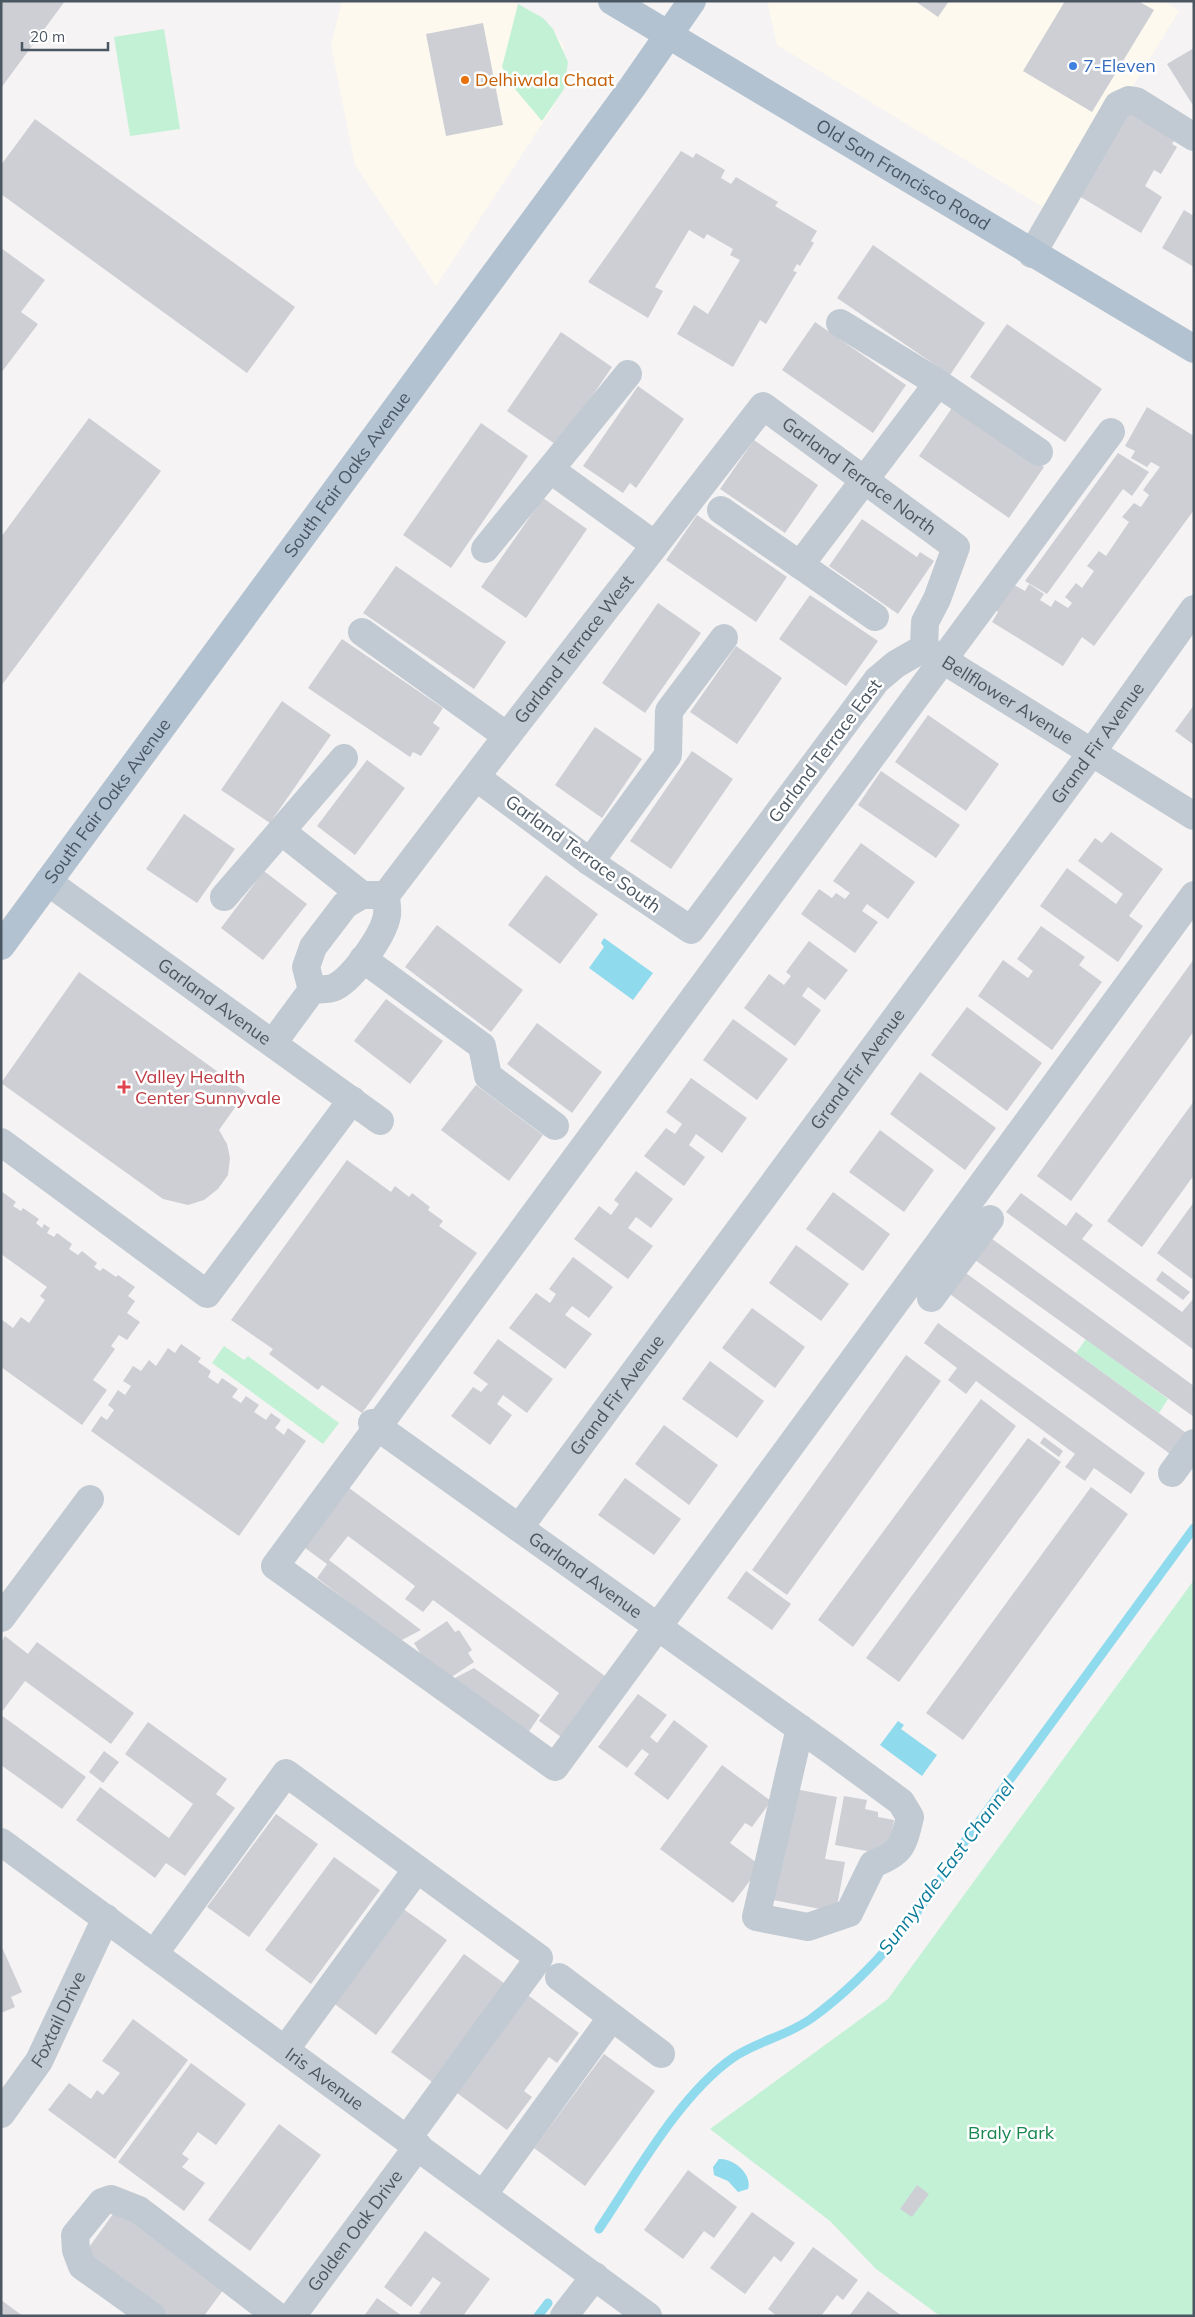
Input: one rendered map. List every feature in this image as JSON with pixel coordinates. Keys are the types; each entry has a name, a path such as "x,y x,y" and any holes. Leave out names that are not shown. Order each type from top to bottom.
{"main road":[{"name":"Old San Francisco Road","path":"612,1 1032,254 1194,349"},
{"name":"South Fair Oaks Avenue","path":"1,946 692,1"}],"street":[{"path":"1032,254 1118,105 1129,100 1136,101 1194,137"},
{"path":"840,323 938,383 1039,452"},
{"path":"485,549 628,374"},
{"path":"800,566 938,383"},
{"name":"Garland Terrace North","path":"763,406 956,546 937,599 925,622 933,654"},
{"name":"Garland Terrace West","path":"312,990 306,967 313,947 345,905 374,895 476,777 763,406"},
{"path":"1111,432 933,654 275,1566 555,1767 1194,895"},
{"path":"551,470 655,545"},
{"path":"721,510 875,617"},
{"name":"Grand Fir Avenue","path":"519,1528 1092,752 1194,609"},
{"path":"362,632 507,736"},
{"path":"590,862 668,754 669,712 724,638"},
{"name":"Bellflower Avenue","path":"933,654 1194,816"},
{"name":"Garland Terrace East","path":"691,930 877,680 896,664 933,654"},
{"path":"224,897 344,758"},
{"name":"Garland Terrace South","path":"476,777 590,862 691,930"},
{"path":"272,1043 312,990 334,987 351,973 363,959 382,929 387,914 374,895 281,831"},
{"name":"Garland Avenue","path":"48,882 380,1121"},
{"path":"363,959 482,1046 488,1076 555,1126"},
{"path":"1,1142 207,1294 352,1100"},
{"path":"931,1298 990,1219"},
{"name":"Garland Avenue","path":"375,1425 800,1728 901,1802 910,1817 904,1840 892,1857 873,1864 849,1912 808,1927 756,1918 800,1728"},
{"path":"1172,1473 1194,1442"},
{"path":"1,1618 90,1499"},
{"path":"154,1954 286,1773 417,1869 286,2050"},
{"name":"Iris Avenue","path":"1,1842 648,2316"},
{"name":"Golden Oak Drive","path":"292,2316 539,1958 417,1869"},
{"name":"Foxtail Drive","path":"1,2114 40,2061 106,1918"},
{"path":"559,1977 661,2054"},
{"path":"483,2195 612,2018"},
{"path":"152,2316 82,2266 76,2250 75,2235 102,2202 111,2199 139,2210 277,2316"},
{"path":"564,2316 595,2276"}],"shaded area":[{"path":"342,1 512,1 545,21 564,46 555,104 436,286 355,165 331,45"},
{"path":"767,1 1164,1 1179,11 1054,214 777,45"}],"green space":[{"path":"518,4 543,18 553,29 568,62 564,89 542,121 504,76 505,72 502,67"},
{"path":"164,29 180,129 130,136 114,37"},
{"path":"1086,1339 1168,1399 1159,1413 1076,1353"},
{"path":"224,1346 244,1360 248,1356 339,1423 323,1444 212,1363"},
{"name":"Braly Park","path":"1194,1580 1194,2316 940,2316 876,2269 830,2221 710,2129 888,1999"}],"water":[{"path":"604,938 653,973 633,1000 589,968 604,947 601,943"},
{"path":"898,1721 904,1725 901,1729 937,1755 922,1776 880,1745"},
{"path":"719,2159 730,2161 741,2168 748,2178 748,2189 738,2192 728,2181 714,2175 713,2167"}],"building":[{"path":"1,1 65,1 1,88"},
{"path":"915,1 949,1 938,17"},
{"path":"1065,1 1138,1 1154,10 1092,112 1023,71"},
{"name":"Delhiwala Chaat","path":"483,23 503,125 446,136 426,34"},
{"path":"1194,48 1194,107 1167,64"},
{"path":"1125,107 1176,138 1172,144 1177,147 1161,174 1154,170 1145,186 1162,197 1141,233 1074,193"},
{"path":"35,119 295,307 247,373 1,194 1,165"},
{"path":"681,151 693,158 696,153 725,170 721,178 731,184 736,177 778,202 775,206 817,231 811,241 814,243 800,266 797,264 793,271 797,272 766,324 760,320 733,367 677,334 694,305 708,314 740,260 730,255 733,249 707,234 704,239 689,230 655,287 663,291 648,318 588,282"},
{"path":"1184,210 1194,216 1194,267 1162,248"},
{"path":"873,245 985,323 950,375 837,298"},
{"path":"1,248 45,280 21,312 38,324 1,373"},
{"path":"815,322 906,385 873,433 782,370"},
{"path":"1007,324 1102,389 1065,442 970,377"},
{"path":"561,332 612,367 558,446 507,411"},
{"path":"638,386 684,419 636,488 630,483 623,493 583,466"},
{"path":"954,405 1044,467 1009,518 919,456"},
{"path":"1147,407 1194,436 1194,510 1094,646 1082,637 1063,666 992,622 998,612 988,605 1014,585 1025,591 1029,584 1044,594 1040,600 1051,607 1055,600 1068,608 1072,603 1065,597 1076,583 1082,588 1094,571 1087,566 1099,551 1106,556 1129,522 1122,517 1134,503 1141,507 1149,495 1143,490 1160,467 1151,462 1147,467 1131,458 1135,451 1125,446"},
{"path":"89,418 161,471 1,686 1,537"},
{"path":"481,423 528,456 451,568 403,535"},
{"path":"754,440 818,485 785,533 720,489"},
{"path":"1118,453 1149,472 1132,496 1123,489 1047,594 1025,581"},
{"path":"543,498 587,529 526,618 481,587"},
{"path":"697,515 787,577 756,622 666,560"},
{"path":"862,519 917,557 920,552 934,561 898,614 829,566"},
{"path":"396,566 506,642 474,689 363,613"},
{"path":"810,595 878,641 846,686 779,639"},
{"path":"658,603 701,633 645,713 602,683"},
{"path":"342,639 443,708 433,723 440,728 421,756 413,752 410,757 308,688"},
{"path":"736,646 782,678 737,744 690,712"},
{"path":"282,701 331,735 270,823 221,790"},
{"path":"1194,705 1194,745 1175,731"},
{"path":"928,715 999,764 966,811 895,762"},
{"path":"595,727 642,759 602,818 555,785"},
{"path":"692,751 733,779 671,869 630,841"},
{"path":"367,760 405,788 355,855 317,826"},
{"path":"881,771 960,825 936,858 858,805"},
{"path":"184,814 235,849 197,903 146,869"},
{"path":"1111,832 1163,869 1129,916 1143,926 1118,962 1040,906 1067,868 1116,904 1123,894 1078,861 1095,838 1102,843"},
{"path":"861,843 915,882 888,919 867,904 862,911 878,922 855,953 801,914 819,889 832,898 836,893 845,899 850,893 833,881"},
{"path":"264,871 307,904 263,960 221,928"},
{"path":"546,875 598,914 560,964 508,925"},
{"path":"437,925 523,990 491,1032 405,967"},
{"path":"1041,926 1085,957 1079,965 1102,982 1052,1050 978,996 1003,960 1028,978 1033,971 1017,959"},
{"path":"809,941 848,970 825,1000 808,987 802,996 821,1010 795,1046 744,1008 769,974 784,985 791,976 786,972"},
{"path":"1194,959 1194,1031 1071,1201 1037,1176"},
{"name":"Valley Health Center Sunnyvale","path":"79,972 246,1092 219,1130 227,1144 230,1158 228,1175 218,1189 204,1200 188,1205 163,1199 1,1083"},
{"path":"386,999 443,1041 410,1084 354,1041"},
{"path":"967,1007 1042,1063 1007,1111 931,1055"},
{"path":"733,1019 788,1059 757,1100 703,1060"},
{"path":"537,1023 602,1072 572,1113 507,1064"},
{"path":"920,1072 996,1128 965,1170 890,1114"},
{"path":"691,1078 747,1118 722,1153 696,1134 689,1145 705,1157 684,1186 644,1156 666,1128 675,1134 682,1124 666,1112"},
{"path":"476,1085 543,1135 509,1181 441,1130"},
{"path":"1194,1101 1194,1175 1142,1247 1107,1221"},
{"path":"880,1130 934,1170 904,1212 849,1172"},
{"path":"347,1160 391,1192 395,1186 409,1197 412,1193 430,1207 428,1210 443,1221 439,1226 477,1253 362,1413 322,1385 318,1390 269,1354 273,1349 231,1320"},
{"path":"636,1171 673,1199 651,1228 636,1217 628,1228 653,1246 628,1279 574,1239 599,1206 611,1215 619,1204 614,1200"},
{"path":"1,1191 16,1202 13,1206 21,1211 23,1208 39,1219 36,1223 42,1228 44,1224 50,1228 47,1233 54,1237 57,1233 72,1244 69,1249 78,1255 82,1251 97,1263 94,1267 100,1271 103,1268 116,1277 118,1275 135,1287 128,1296 135,1301 127,1313 140,1322 127,1340 119,1335 111,1346 115,1349 93,1380 107,1390 82,1425 1,1367 1,1319 13,1328 21,1317 29,1323 45,1300 40,1296 47,1287 1,1254"},
{"path":"833,1192 890,1234 863,1271 806,1229"},
{"path":"1021,1193 1066,1226 1076,1212 1093,1225 1082,1239 1182,1312 1194,1298 1194,1350 1006,1212"},
{"path":"1194,1202 1194,1276 1192,1279 1157,1253"},
{"path":"984,1233 1194,1386 1194,1417 968,1255"},
{"path":"796,1245 849,1284 821,1321 769,1283"},
{"path":"573,1257 613,1287 589,1318 572,1306 565,1315 592,1334 565,1369 509,1328 536,1293 550,1303 556,1294 549,1289"},
{"path":"963,1271 1189,1435 1173,1456 947,1292"},
{"path":"1162,1271 1190,1292 1183,1300 1156,1280"},
{"path":"752,1308 805,1347 775,1388 722,1348"},
{"path":"938,1323 1145,1473 1131,1494 1094,1468 1085,1481 1065,1467 1075,1454 976,1381 966,1394 948,1380 957,1368 924,1343"},
{"path":"498,1339 553,1379 527,1413 503,1395 497,1404 512,1415 490,1445 451,1416 473,1387 481,1392 488,1384 473,1373"},
{"path":"181,1344 201,1358 198,1362 211,1371 208,1377 218,1384 222,1378 238,1389 232,1397 241,1403 246,1396 259,1405 254,1412 266,1420 271,1413 281,1420 275,1428 284,1435 288,1428 306,1441 239,1536 91,1431 101,1416 107,1420 114,1410 108,1405 118,1390 125,1395 131,1386 123,1381 133,1366 141,1371 149,1360 156,1366 168,1348 175,1353"},
{"path":"906,1355 941,1381 787,1595 752,1570"},
{"path":"710,1361 764,1401 737,1438 682,1399"},
{"path":"981,1399 1016,1426 853,1647 818,1620"},
{"path":"664,1425 718,1465 689,1505 635,1464"},
{"path":"1044,1437 1063,1451 1059,1457 1040,1443"},
{"path":"1028,1438 1061,1462 899,1682 866,1658"},
{"path":"625,1478 681,1519 654,1555 598,1515"},
{"path":"345,1485 609,1679 564,1739 539,1721 559,1693 433,1600 423,1612 405,1599 415,1586 348,1536 329,1560 421,1630 400,1641 317,1578 327,1564 301,1545"},
{"path":"1091,1487 1128,1514 963,1740 926,1713"},
{"path":"746,1571 791,1604 772,1630 727,1598"},
{"path":"447,1621 455,1632 459,1630 472,1650 468,1653 474,1662 450,1678 425,1661 414,1643"},
{"path":"5,1636 28,1654 37,1642 134,1713 111,1744 25,1681 1,1713 1,1642"},
{"path":"474,1668 540,1715 528,1733 453,1679"},
{"path":"638,1694 667,1715 650,1737 657,1743 674,1720 708,1746 668,1800 634,1774 649,1754 642,1749 627,1768 598,1747"},
{"path":"1,1715 86,1777 62,1809 1,1765"},
{"path":"148,1722 227,1779 216,1794 235,1808 185,1876 166,1863 155,1878 76,1820 100,1787 169,1838 193,1804 125,1754"},
{"path":"104,1751 119,1762 103,1783 89,1772"},
{"path":"722,1765 771,1801 752,1827 745,1823 730,1843 761,1866 733,1903 660,1849"},
{"path":"795,1789 837,1797 825,1859 845,1862 836,1912 773,1900"},
{"path":"844,1796 867,1800 865,1809 878,1812 878,1817 894,1820 888,1855 835,1845"},
{"path":"276,1814 318,1844 249,1937 207,1907"},
{"path":"334,1857 380,1890 311,1984 265,1950"},
{"path":"402,1908 447,1940 376,2035 332,2002"},
{"path":"1,1945 22,1992 11,1997 15,2007 1,2013"},
{"path":"464,1954 508,1986 435,2084 391,2052"},
{"path":"525,1993 579,2033 557,2063 549,2057 524,2091 532,2097 507,2130 453,2090"},
{"path":"133,2019 188,2060 115,2159 48,2110 69,2083 91,2099 97,2090 103,2095 120,2073 102,2061"},
{"path":"604,2054 655,2091 585,2186 534,2148"},
{"path":"191,2063 246,2104 216,2145 198,2132 182,2154 189,2159 182,2167 205,2183 184,2211 118,2162"},
{"path":"279,2124 321,2155 250,2251 208,2220"},
{"path":"688,2170 737,2207 714,2238 704,2231 683,2259 644,2230"},
{"path":"917,2185 929,2194 912,2217 900,2209"},
{"path":"118,2207 226,2286 204,2316 161,2316 82,2257"},
{"path":"752,2212 795,2243 781,2262 774,2256 745,2294 710,2268"},
{"path":"425,2231 490,2279 463,2316 423,2316 419,2313 441,2283 433,2277 411,2307 384,2287"},
{"path":"813,2247 858,2280 843,2300 837,2295 821,2316 777,2316 768,2309"},
{"path":"868,2291 902,2316 849,2316"},
{"path":"377,2298 402,2316 364,2316"},
{"path":"1,2300 23,2316 1,2316"}],"waterway":[{"name":"Sunnyvale East Channel","path":"599,2229 660,2136 677,2113 714,2073 743,2051 793,2029 812,2018 857,1980 897,1937 933,1890 965,1841 1194,1528"},
{"name":"Sunnyvale East Channel","path":"538,2316 548,2303"}],"place":[{"name":"7-Eleven","path":"1073,66"},
{"name":"Delhiwala Chaat","path":"465,80"},
{"name":"Valley Health Center Sunnyvale","path":"124,1087"}]}
